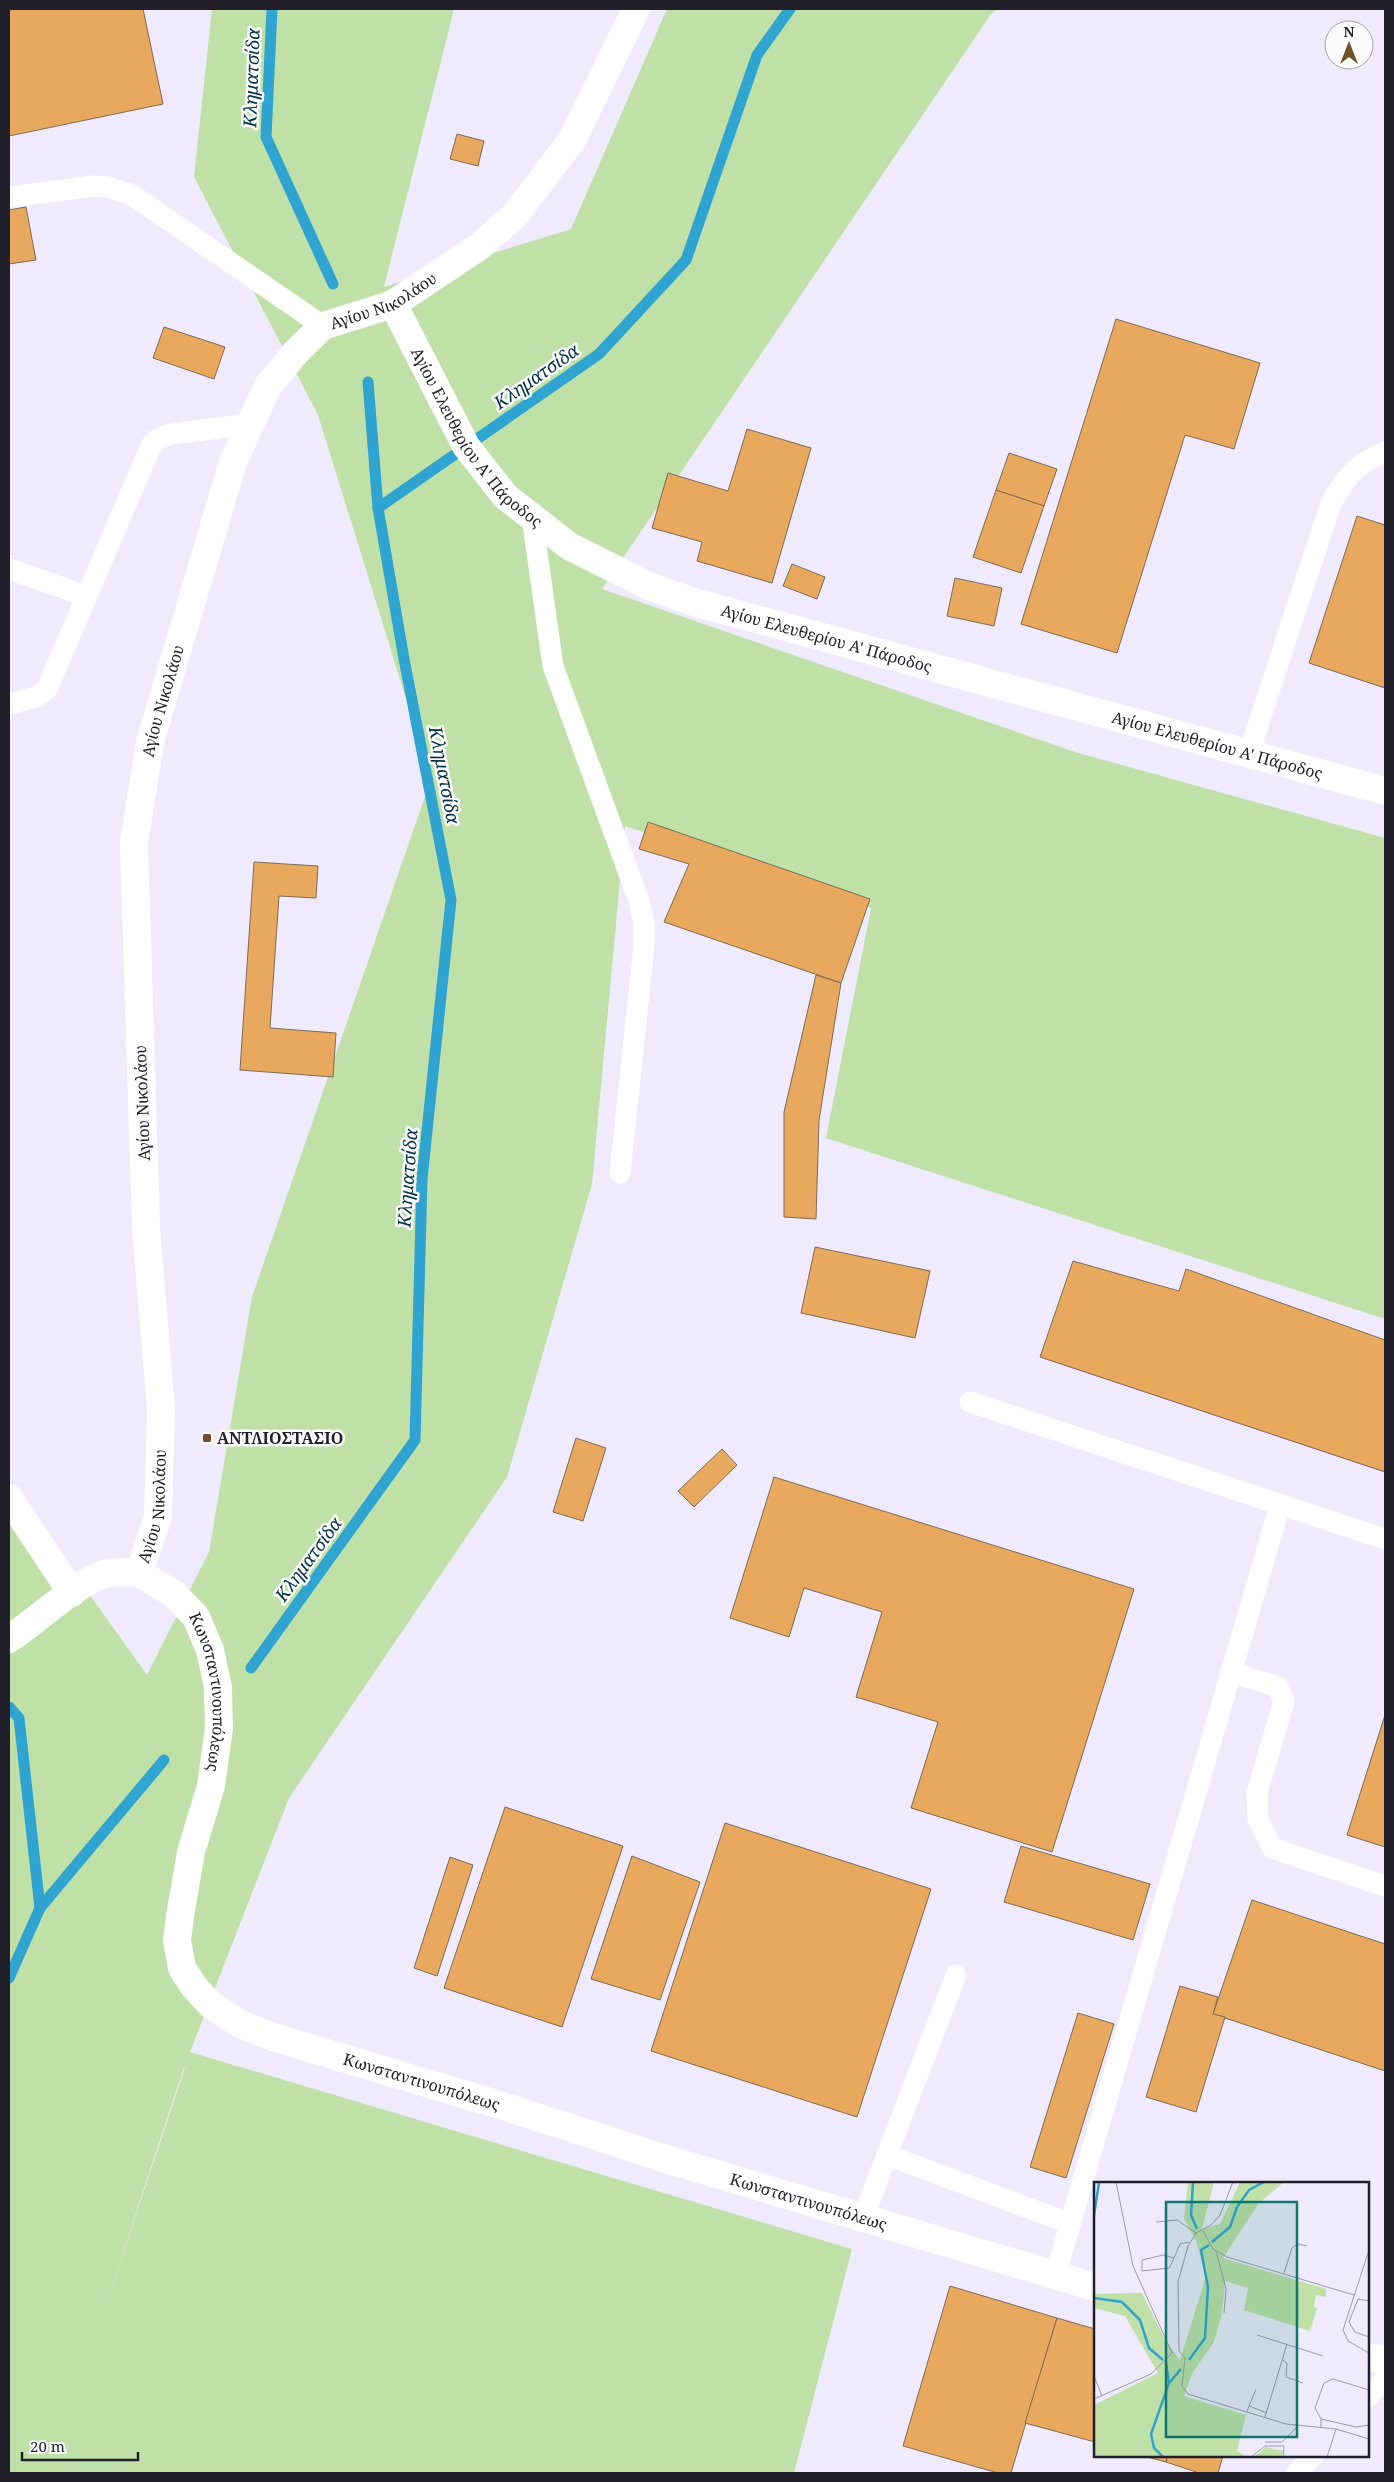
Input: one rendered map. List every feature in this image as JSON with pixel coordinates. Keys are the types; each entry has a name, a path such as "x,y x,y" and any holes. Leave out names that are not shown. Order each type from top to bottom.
{"street":[{"name":"Αγίου Νικολάου","path":"139,1573 158,1516 161,1409 146,1228 134,843 150,742 234,462 268,386 296,352 323,326 393,304 480,246 515,215 572,140 636,9"},
{"name":"Αγίου Ελευθερίου Α' Πάροδος","path":"393,304 466,446 506,496 569,546 649,586 694,602 1385,791"},
{"path":"9,1498 72,1593"},
{"path":"9,1639 100,1575 117,1572 139,1573"},
{"name":"Κωνσταντινουπόλεως","path":"139,1573 174,1594 196,1617 210,1650 218,1688 219,1728 211,1786 191,1852 177,1940 182,1968 195,1988 211,2005 240,2024 273,2037 1094,2288"},
{"path":"1369,2357 1385,2360"}],"lane":[{"path":"9,197 94,186 108,187 132,195 323,326"},
{"path":"9,704 36,697 47,689 147,452 156,440 170,434 251,424"},
{"path":"1249,753 1330,506 1340,486 1355,469 1374,456 1385,452"},
{"path":"532,517 553,666 638,901 644,923 644,946 620,1173"},
{"path":"9,569 86,596"},
{"path":"970,1402 1385,1539"},
{"path":"1055,2276 1280,1505"},
{"path":"1231,1672 1278,1687 1284,1701 1257,1793 1258,1819 1272,1848 1385,1886"},
{"path":"863,2218 956,1975"},
{"path":"887,2155 1071,2224"},
{"path":"1369,2396 1385,2379"},
{"path":"1296,2473 1312,2457"}],"green space":[{"path":"212,9 454,9 384,287 571,229 667,9 997,9 991,14 602,589 1075,752 1385,838 1385,1319 826,1138 871,908 625,826 592,1184 507,1477 289,1798 190,2052 852,2249 794,2473 9,2473 9,1482 147,1675 209,1552 252,1297 431,779 318,415 194,177","holes":["185,2068 104,2311 176,2091"]}],"building":[{"path":"143,9 163,104 9,136 9,10"},
{"path":"457,134 484,141 478,166 450,159"},
{"path":"26,207 36,260 9,264 9,210"},
{"path":"1116,319 1260,363 1234,449 1185,435 1117,653 1021,624"},
{"path":"164,327 225,347 214,379 153,358"},
{"path":"747,429 811,448 772,583 697,561 702,542 652,528 668,473 728,491"},
{"path":"1009,453 1057,469 1044,506 996,490"},
{"path":"996,490 1044,506 1021,573 973,557"},
{"path":"1357,516 1385,525 1385,688 1309,663"},
{"path":"792,564 825,577 817,599 783,586"},
{"path":"955,578 1002,588 994,626 947,616"},
{"path":"648,822 870,899 841,983 664,922 689,864 639,849"},
{"path":"254,862 318,866 316,898 279,896 270,1028 336,1033 333,1077 240,1070"},
{"path":"816,975 841,983 819,1120 816,1219 784,1217 784,1112"},
{"path":"815,1247 930,1271 915,1338 801,1313"},
{"path":"1073,1261 1179,1291 1186,1269 1385,1340 1385,1472 1040,1357"},
{"path":"576,1438 606,1448 583,1521 553,1512"},
{"path":"722,1449 737,1465 694,1507 678,1491"},
{"path":"774,1477 1134,1589 1052,1852 911,1808 938,1722 856,1697 882,1612 804,1588 789,1637 730,1618"},
{"path":"1385,1715 1385,1847 1347,1835"},
{"path":"505,1807 623,1846 562,2027 444,1988"},
{"path":"725,1823 931,1889 857,2117 651,2051"},
{"path":"1021,1846 1150,1884 1133,1940 1004,1902"},
{"path":"632,1856 700,1882 660,2000 591,1979"},
{"path":"450,1857 473,1865 437,1976 414,1968"},
{"path":"1252,1900 1385,1944 1385,2071 1213,2014"},
{"path":"1180,1986 1218,1997 1213,2014 1225,2017 1196,2112 1146,2097"},
{"path":"1078,2013 1114,2024 1066,2178 1030,2167"},
{"path":"950,2286 1057,2318 1011,2473 998,2473 903,2446"},
{"path":"1057,2318 1094,2329 1094,2442 1025,2423"},
{"path":"1147,2457 1168,2457 1166,2462"},
{"path":"1168,2457 1223,2457 1218,2473 1199,2473 1166,2462"}],"waterway":[{"name":"Κληματσίδα","path":"272,9 266,137 333,284"},
{"name":"Κληματσίδα","path":"251,1668 415,1440 422,1179 451,900 404,659 378,508 599,354 686,260 757,55 790,9"},
{"path":"368,382 378,508"},
{"name":"Κληματσίδα","path":"9,1707 19,1718 40,1908 9,1978"},
{"path":"40,1908 164,1760"}],"place":[{"name":"ΑΝΤΛΙΟΣΤΑΣΙΟ","path":"207,1438"}]}
